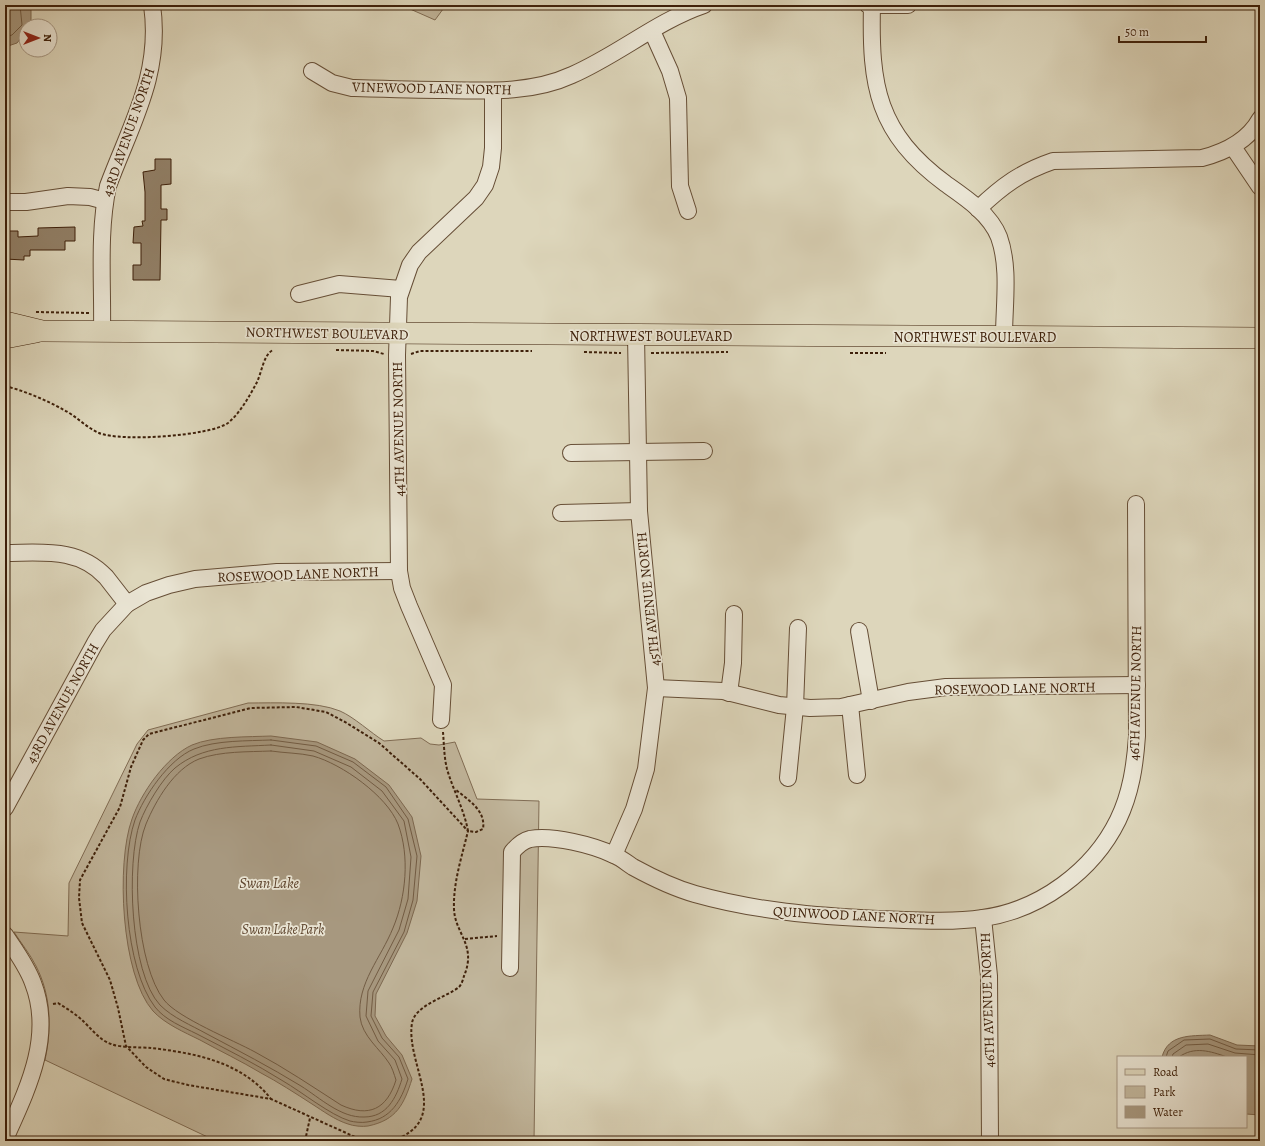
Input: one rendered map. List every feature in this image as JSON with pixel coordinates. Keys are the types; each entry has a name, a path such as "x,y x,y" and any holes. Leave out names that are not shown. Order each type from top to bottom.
{"main road":[{"name":"NORTHWEST BOULEVARD","path":"5,322 42,330 102,331 636,336 1260,338"},
{"name":"NORTHWEST BOULEVARD","path":"5,338 42,330"}],"street":[{"name":"43RD AVENUE NORTH","path":"102,331 102,240 105,201 108,186 149,80 154,51 154,21 152,5"},
{"name":"VINEWOOD LANE NORTH","path":"312,71 332,83 352,88 493,91 547,84 572,76 652,31 668,20 704,5"},
{"path":"868,5 908,5"},
{"path":"872,5 871,47 873,72 879,98 888,120 903,142 919,161 978,209 989,220 998,236 1004,258 1004,337"},
{"path":"652,31 670,71 678,98 680,186 688,211"},
{"name":"44TH AVENUE NORTH","path":"442,720 443,686 402,588 399,571 398,297 410,265 419,252 476,198 485,185 491,166 493,148 493,91"},
{"path":"978,209 1011,180 1031,168 1053,161 1202,158 1216,154 1233,146 1246,136 1260,119"},
{"path":"1233,146 1260,187"},
{"path":"5,202 26,202 68,196 90,197 105,201"},
{"path":"299,294 339,284 401,289"},
{"name":"45TH AVENUE NORTH","path":"614,855 634,809 646,769 654,722 656,688 639,511 636,336"},
{"path":"571,453 704,451"},
{"name":"46TH AVENUE NORTH","path":"990,1141 989,976 984,918 1012,912 1038,900 1062,886 1084,867 1103,845 1118,820 1128,792 1135,765 1137,736 1136,504"},
{"path":"561,513 639,511"},
{"path":"5,553 67,554 81,559 105,577 127,604"},
{"name":"ROSEWOOD LANE NORTH","path":"127,604 146,593 169,585 195,579 277,572 399,571"},
{"name":"43RD AVENUE NORTH","path":"6,804 103,630 127,604"},
{"path":"729,693 733,663 734,614"},
{"path":"788,778 795,707 798,628"},
{"path":"859,631 871,701"},
{"name":"ROSEWOOD LANE NORTH","path":"656,688 697,689 729,693 779,705 810,708 850,705 908,692 946,687 1137,686"},
{"path":"850,705 857,775"},
{"name":"QUINWOOD LANE NORTH","path":"510,968 512,852 518,844 529,840 545,838 580,844 614,855 658,880 692,894 765,910 844,918 898,920 950,920 984,918"},
{"path":"5,935 33,982 40,1004 41,1028 37,1055 31,1078 5,1139 10,1141"}],"path":[{"path":"31,312 89,313"},
{"path":"5,386 15,388 64,410 100,433 136,437 189,434 222,426 229,421 250,396 269,353 277,349"},
{"path":"333,350 373,351 384,354"},
{"path":"406,357 420,351 538,351"},
{"path":"584,352 621,353"},
{"path":"364,1141 310,1118 271,1099 188,1085 164,1079 146,1067 126,1046 112,987 82,923 79,898 80,880 120,807 131,767 143,740 149,734 251,708 296,707 326,712 379,743 420,779 468,831 476,832 482,829 484,820 479,809 455,790"},
{"path":"390,1141 403,1137 415,1127 422,1115 425,1100 411,1037 412,1021 425,1006 460,986 466,973 468,951 454,910 457,880 468,831 465,814 447,768 442,720"},
{"path":"40,1004 58,1003 80,1017 103,1040 112,1045 166,1050 202,1056 237,1070 260,1086 271,1099"},
{"path":"305,1141 310,1118"}],"green space":[{"path":"401,5 446,5 435,20"},
{"name":"Swan Lake Park","path":"248,703 295,703 330,708 351,717 384,741 421,738 430,744 439,745 455,742 477,799 539,801 534,1141 216,1141 45,1060 49,1036 49,1012 45,988 34,962 14,932 68,936 69,883 137,744 148,730"}],"water":[{"path":"5,5 28,5 31,8 31,18 18,18 18,42 5,47"},
{"name":"Swan Lake","path":"271,736 317,742 355,759 389,785 412,817 421,856 417,901 407,933 376,994 375,1016 386,1036 402,1055 412,1079 406,1096 398,1110 386,1120 368,1126 353,1125 338,1120 267,1076 169,1024 153,1011 142,994 134,972 124,918 124,862 127,838 132,819 148,787 173,758 192,745 220,738"},
{"path":"1210,1035 1237,1045 1260,1046 1260,1115 1247,1114 1247,1056 1162,1056 1169,1044 1175,1040 1188,1036"}],"building":[{"path":"155,159 171,159 171,184 161,185 161,209 167,209 167,220 161,220 160,280 133,280 133,265 141,265 141,243 133,243 134,227 143,226 142,221 145,221 143,172 155,170"},
{"path":"75,227 75,241 65,241 65,250 30,250 30,256 24,256 24,260 5,259 5,231 18,231 18,237 38,236 38,228"}]}
